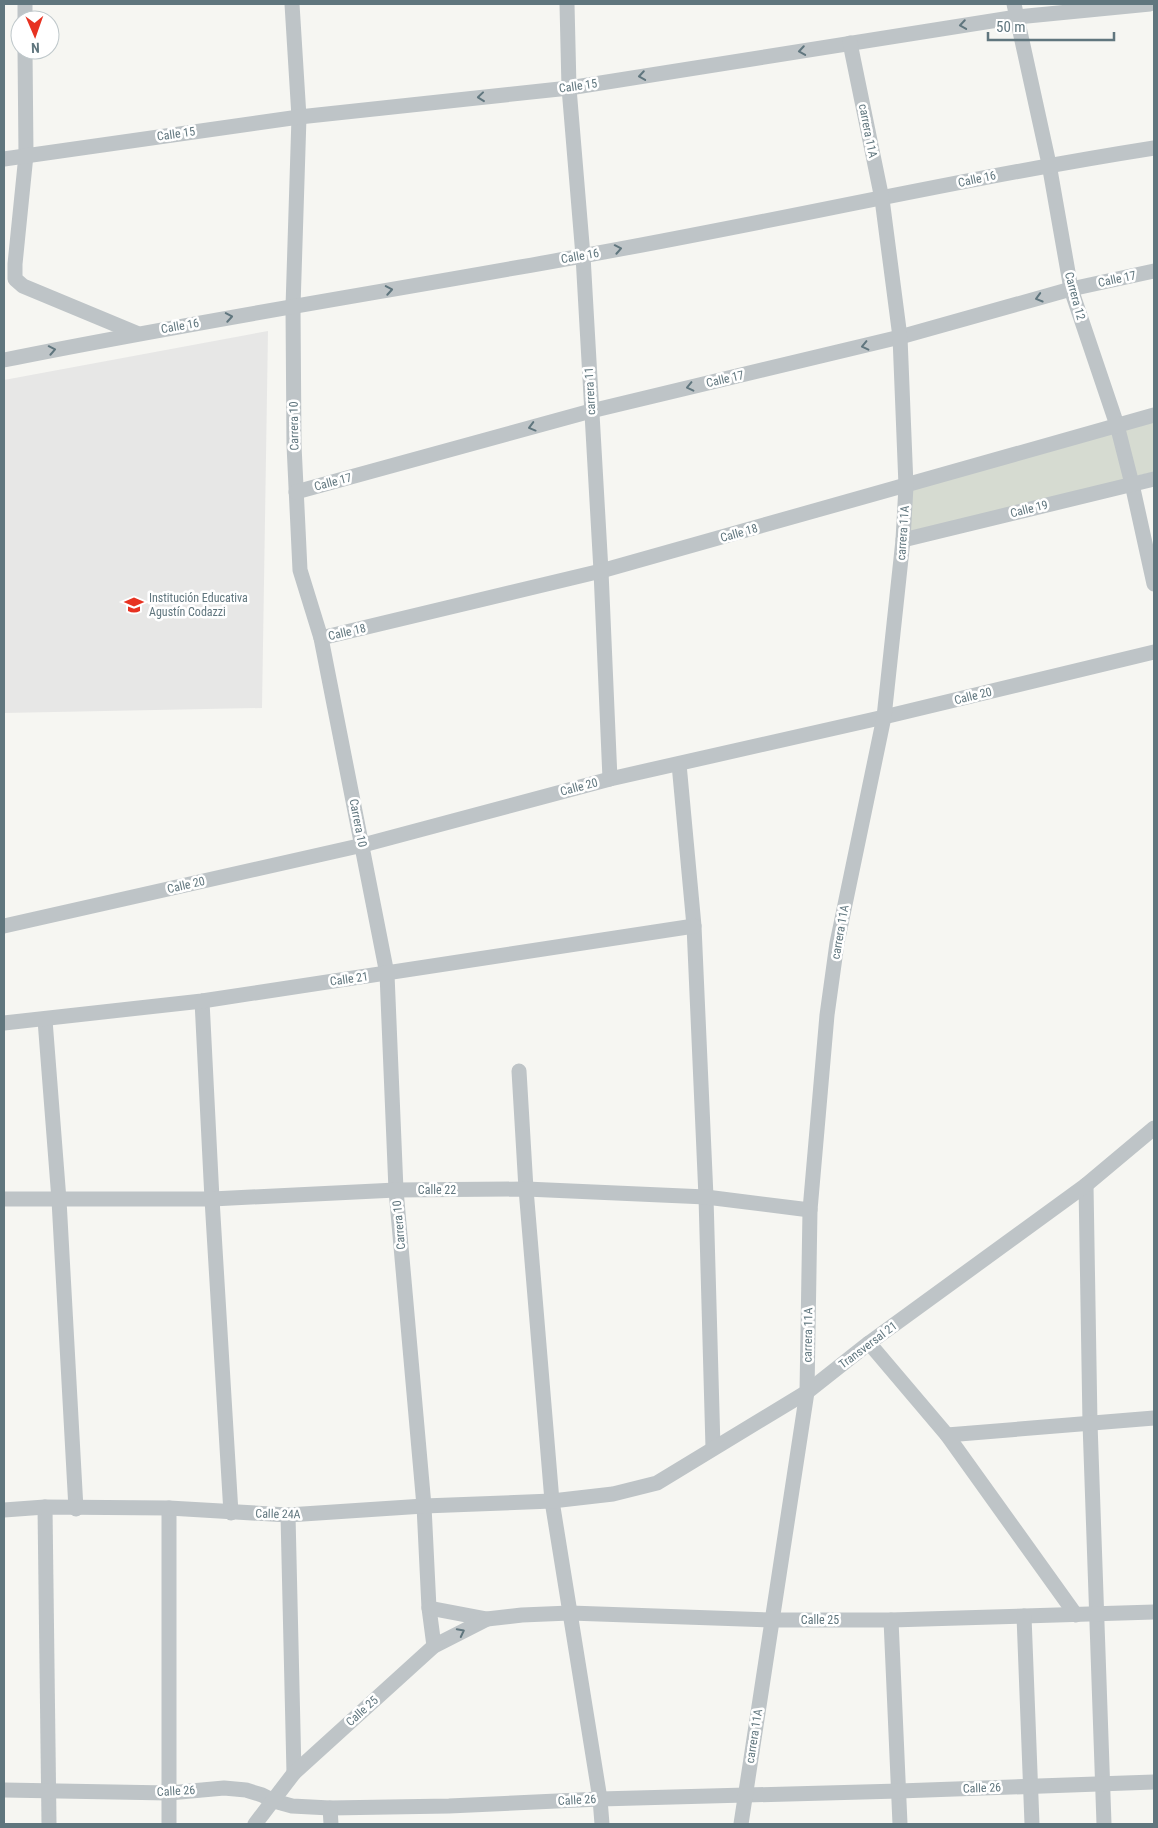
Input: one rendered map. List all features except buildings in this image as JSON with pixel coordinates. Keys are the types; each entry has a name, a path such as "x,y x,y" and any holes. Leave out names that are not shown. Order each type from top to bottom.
{"street":[{"name":"Carrera 10","path":"292,4 299,117 293,306 294,444 300,570 321,638 387,974 396,1190 424,1506 429,1608 434,1646"},
{"name":"carrera 11","path":"567,4 569,88 584,256 610,779"},
{"name":"Calle 15","path":"4,159 299,117 569,88 850,44 1015,10 1150,4"},
{"name":"Carrera 12","path":"1015,10 1049,164 1071,289 1116,425 1132,484 1154,584"},
{"name":"carrera 11A","path":"741,1824 807,1392 810,1210 827,1015 837,943 884,717 903,540 906,486 900,337 882,199 850,44"},
{"path":"25,60 26,155 15,279 23,286 136,333"},
{"name":"Calle 16","path":"4,360 136,333 584,256 882,199 1049,164 1154,148"},
{"name":"Calle 17","path":"296,492 591,411 900,337 1071,289 1154,271"},
{"name":"Calle 18","path":"321,638 601,571 1154,415"},
{"name":"Calle 19","path":"903,540 1154,479"},
{"name":"Calle 20","path":"4,926 363,845 610,779 884,717 1154,652"},
{"path":"679,764 694,926 706,1197 713,1448"},
{"name":"Calle 21","path":"4,1024 202,1001 694,926"},
{"path":"202,1001 231,1513"},
{"path":"45,1020 59,1200 76,1509"},
{"path":"518,1071 552,1501 600,1799 602,1824"},
{"name":"Transversal 21","path":"552,1501 613,1494 657,1483 807,1392 869,1343 1086,1184 1154,1128"},
{"path":"1086,1184 1090,1423 1104,1824"},
{"name":"Calle 22","path":"4,1199 212,1200 396,1190 526,1189 706,1197 810,1210"},
{"path":"869,1343 947,1435 1076,1615"},
{"path":"947,1435 1154,1418"},
{"name":"Calle 24A","path":"4,1510 168,1508 288,1515 424,1506 552,1501"},
{"path":"45,1508 49,1824"},
{"path":"168,1508 169,1824"},
{"path":"288,1515 294,1773"},
{"name":"Calle 25","path":"429,1608 487,1619 570,1613 772,1620 891,1620 1154,1612"},
{"path":"1024,1616 1032,1824"},
{"name":"Calle 25","path":"254,1824 274,1801 294,1773 434,1646 487,1619"},
{"path":"891,1620 900,1824"},
{"name":"Calle 26","path":"4,1790 169,1793 224,1788 262,1794 274,1801 292,1806 330,1808 449,1806 600,1799 1154,1782"},
{"path":"330,1808 331,1824"}],"shaded area":[{"name":"Institución Educativa Agustín Codazzi","path":"268,331 262,708 4,713 4,380"},
{"path":"1154,422 1154,472 1136,476 1125,430"},
{"path":"1113,432 1126,480 907,533 911,489"}],"place":[{"name":"Institución Educativa Agustín Codazzi","path":"134,605"}]}
